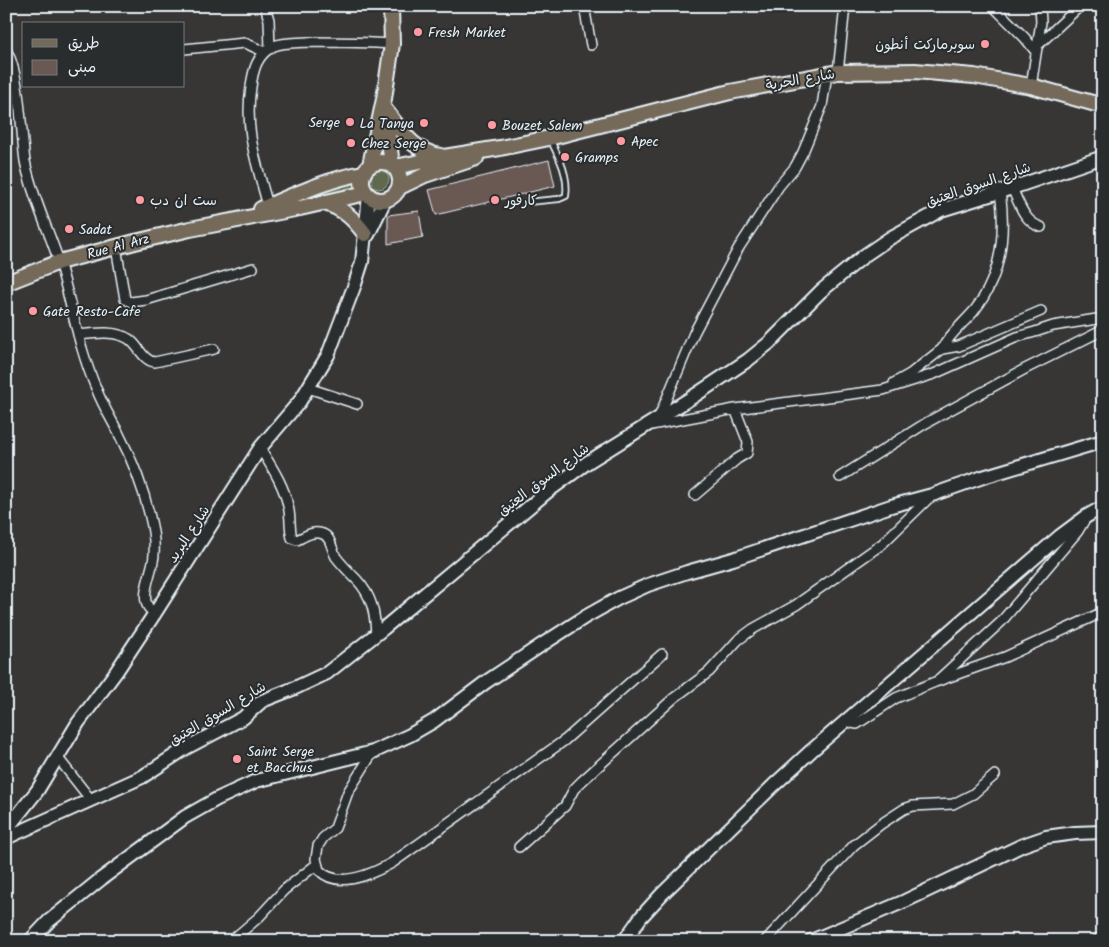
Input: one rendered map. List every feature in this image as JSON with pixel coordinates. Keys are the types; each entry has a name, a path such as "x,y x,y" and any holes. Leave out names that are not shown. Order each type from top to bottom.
{"main road":[{"path":"391,6 392,44 385,104 362,183 368,194 377,200 385,200 392,197 400,187 425,175 474,159 500,148"},
{"name":"شارع الحرية","path":"500,148 549,138 730,92 832,73 896,71 974,76 1031,86 1103,106"},
{"path":"385,104 413,144 429,154 444,157"},
{"path":"385,104 393,166 399,174 400,187"},
{"path":"367,169 383,162 393,166 500,148"},
{"name":"Rue Al Arz","path":"232,221 367,169"},
{"name":"Rue Al Arz","path":"6,283 59,262 116,246 190,228 368,194"},
{"path":"323,203 341,209 357,222 366,237"}],"street":[{"path":"265,6 269,20 268,51"},
{"path":"584,6 591,45"},
{"path":"659,417 694,333 738,249 803,152 822,106 832,73 845,6"},
{"path":"992,6 1037,49"},
{"path":"1031,86 1037,49 1040,6"},
{"path":"1037,49 1080,6"},
{"path":"268,206 249,134 248,106 253,70 257,60 275,46 288,43 353,41 392,44"},
{"path":"185,50 245,43 268,51"},
{"path":"6,50 13,64 29,178 59,262 78,335 95,386 106,413 118,432 143,490 153,527 154,554 152,572 145,591 146,603 150,611 155,613"},
{"name":"شارع السوق العتيق","path":"6,838 142,777 186,748 243,718 262,701 327,673 546,492 588,462 748,360 769,343 821,291 865,255 890,238 942,210 1103,157"},
{"path":"1006,190 1028,220 1033,225 1041,227"},
{"path":"883,390 910,374 942,349 951,334 973,311 995,275 1006,190"},
{"name":"شارع البريد","path":"6,830 37,792 78,723 116,672 260,448 300,401 331,348 355,284 366,237 368,194"},
{"name":"شارع البريد","path":"366,237 372,230 385,200"},
{"path":"116,246 125,299 131,302 146,300 253,268"},
{"path":"942,349 965,344 1041,311"},
{"path":"644,426 735,409 883,390 934,374 1017,337 1053,326 1103,318"},
{"path":"840,477 934,418 1103,330"},
{"path":"78,335 109,333 120,335 130,340 139,348 146,359 155,362 214,349"},
{"path":"308,388 357,404"},
{"path":"695,495 737,459 747,453 748,442 735,409"},
{"path":"1063,454 1103,432"},
{"path":"30,941 49,921 93,885 185,817 217,799 256,781 373,752 410,735 434,722 486,682 542,644 619,598 648,585 687,572 732,560 891,506 932,495 983,477 1103,441"},
{"path":"260,448 277,477 286,498 292,538 297,540 320,532 327,536 336,556 359,582 370,599 376,634"},
{"path":"519,847 565,806 574,789 582,781 674,698 709,672 738,640 753,628 796,605 882,544 932,495"},
{"path":"624,941 641,917 662,894 774,785 1060,536 1087,516 1103,508"},
{"path":"935,682 1001,622 1078,531 1087,516"},
{"path":"849,719 852,723 857,724 896,698 1005,657 1103,612"},
{"path":"373,752 348,792 335,828 323,838 318,846 317,864 321,872 332,877 354,879 379,871 392,864 565,740 662,654"},
{"path":"58,758 91,800"},
{"path":"765,941 854,845 881,824 904,809 914,806 953,804 973,794 995,775"},
{"path":"811,941 905,901 1022,845 1046,837 1103,832"},
{"path":"231,941 260,917 284,890 317,864"},
{"path":"1099,941 1103,938"}],"lane":[{"path":"527,202 559,199 566,196 565,175 549,138"}],"green space":[{"path":"379,169 386,172 389,179 386,186 379,189 372,186 369,179 372,172"},
{"path":"354,180 357,191 269,209"}],"building":[{"path":"549,160 555,186 436,215 429,190"},
{"path":"419,211 423,237 388,244 388,215"}],"place":[{"name":"Fresh Market","path":"418,32"},
{"name":"سوبرماركت أنطون","path":"985,44"},
{"name":"Serge","path":"350,122"},
{"name":"La Tanya","path":"424,123"},
{"name":"Bouzet Salem","path":"492,125"},
{"name":"Apec","path":"621,141"},
{"name":"Chez Serge","path":"351,143"},
{"name":"Gramps","path":"565,157"},
{"name":"ست ان دب","path":"140,200"},
{"name":"كارفور","path":"495,200"},
{"name":"Sadat","path":"69,229"},
{"name":"Gate Resto-Cafe","path":"33,311"},
{"name":"Saint Serge et Bacchus","path":"237,759"}]}
